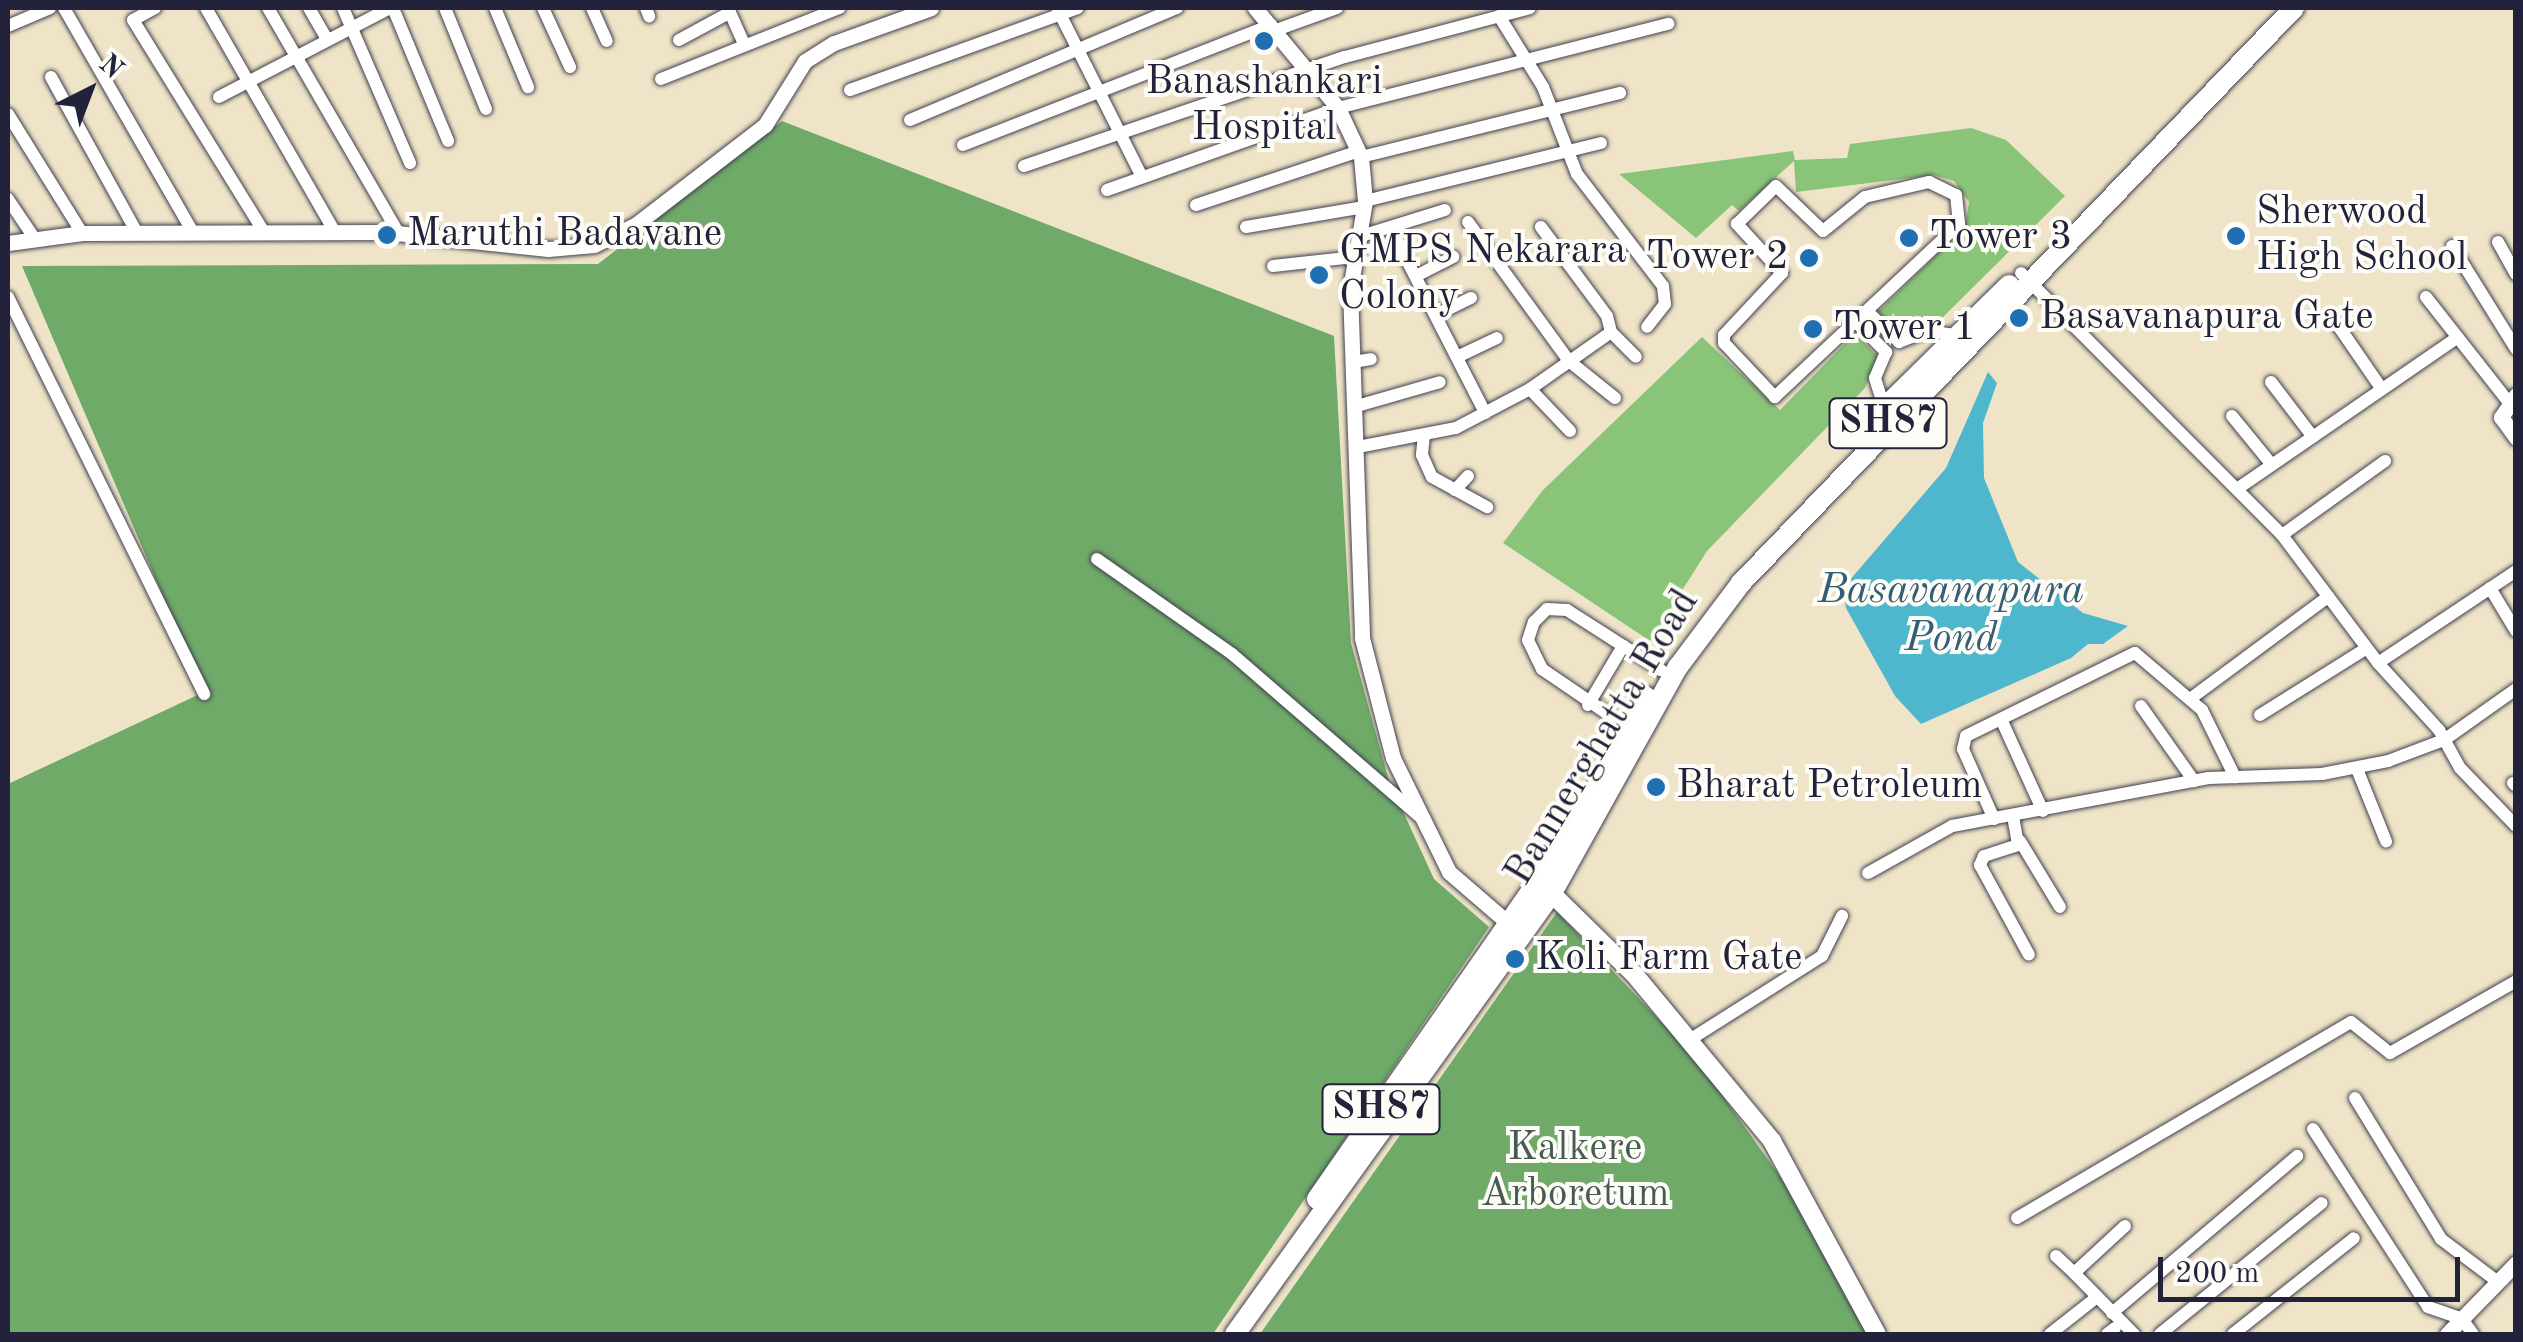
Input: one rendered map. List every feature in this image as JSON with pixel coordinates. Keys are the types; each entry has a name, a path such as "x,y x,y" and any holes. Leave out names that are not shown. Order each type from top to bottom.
{"main road":[{"name":"Bannerghatta Road","path":"1235,1334 1546,887 1678,667 1739,575 2026,278 2276,8"},
{"name":"Bannerghatta Road","path":"1546,887 1661,670 1739,575 1884,407 1956,335 2026,278 2294,8"},
{"path":"1546,887 1691,1040 1772,1142 1876,1334"},
{"name":"Bannerghatta Road","path":"1220,1334 1516,930"}],"street":[{"path":"8,26 50,8"},
{"path":"64,8 193,232"},
{"path":"156,8 132,20 264,232"},
{"path":"206,8 334,232"},
{"path":"268,8 398,232"},
{"path":"309,8 326,37"},
{"path":"342,8 410,162"},
{"path":"218,97 350,24 392,8 448,141"},
{"path":"445,8 486,109"},
{"path":"495,8 528,87"},
{"path":"543,8 570,68"},
{"path":"592,8 607,41"},
{"path":"661,79 743,42 839,8"},
{"path":"8,242 32,236 82,233 398,232 548,249 604,242 765,125 806,61 834,43 932,8"},
{"path":"850,90 1058,11 1078,8"},
{"path":"910,120 1077,46 1177,8"},
{"path":"1255,8 1338,108 1360,154 1364,204 1354,257 1353,362 1358,406 1362,638 1393,758 1449,872 1516,930"},
{"path":"963,145 1274,28 1338,8"},
{"path":"1024,166 1122,136 1309,69 1490,13 1530,8"},
{"path":"679,40 728,10 743,42"},
{"path":"1058,11 1142,177"},
{"path":"1490,13 1530,60 1569,154 1608,220 1663,286 1665,304 1646,328"},
{"path":"1107,190 1338,108 1668,24"},
{"path":"51,77 137,233"},
{"path":"1196,205 1360,154 1620,92"},
{"path":"8,114 82,233"},
{"path":"1246,227 1364,204 1601,144"},
{"path":"1935,182 1956,195 1959,224 1858,324 1775,397 1724,343 1724,335 1782,274 1737,224 1776,186 1823,231 1855,202 1890,188 1935,182"},
{"path":"8,199 32,236"},
{"path":"1358,238 1444,210"},
{"path":"1468,222 1569,360 1615,398"},
{"path":"1541,227 1607,316 1611,332 1636,356"},
{"path":"1391,230 1484,413"},
{"path":"2498,242 2516,274"},
{"path":"2452,246 2516,350"},
{"path":"1273,266 1354,257"},
{"path":"1416,276 1453,257"},
{"path":"2026,278 2282,535 2366,648 2444,740 2460,768 2516,826"},
{"path":"8,297 204,694"},
{"path":"2426,297 2454,340 2474,352 2511,397 2501,416 2516,438"},
{"path":"1436,315 1471,298"},
{"path":"1869,314 1899,342 1927,332 1956,335"},
{"path":"2335,321 2382,388"},
{"path":"1858,324 1886,352 1875,378 1884,407"},
{"path":"1358,446 1424,434 1484,413 1530,389 1611,332"},
{"path":"1458,357 1497,338"},
{"path":"2237,490 2454,340"},
{"path":"1353,362 1371,359"},
{"path":"1358,406 1440,382"},
{"path":"2271,382 2313,437"},
{"path":"1530,389 1570,430"},
{"path":"2232,416 2272,465"},
{"path":"1424,434 1424,465 1455,490 1486,507"},
{"path":"2282,535 2385,461"},
{"path":"1455,490 1468,476"},
{"path":"1096,559 1232,654 1424,820"},
{"path":"2378,663 2516,572"},
{"path":"2490,588 2516,631"},
{"path":"2190,699 2328,596"},
{"path":"1628,728 1588,705 1534,660 1528,640 1534,622 1558,607 1661,670"},
{"path":"1588,705 1623,646"},
{"path":"2260,715 2366,648"},
{"path":"1994,819 1962,743 2001,719 2135,653 2190,699 2219,737 2235,777"},
{"path":"1868,873 1952,826 2194,781 2357,769 2444,740 2514,693"},
{"path":"2141,706 2194,781"},
{"path":"2001,719 2043,811"},
{"path":"2357,769 2386,841"},
{"path":"2014,816 2020,841 2060,907"},
{"path":"2020,841 1984,856 1980,865 2030,955"},
{"path":"1691,1040 1822,956 1842,916"},
{"path":"2017,1218 2351,1022 2390,1054 2516,982"},
{"path":"2355,1098 2440,1239 2498,1282"},
{"path":"2313,1130 2428,1307 2462,1319 2473,1334"},
{"path":"2112,1313 2297,1156"},
{"path":"2160,1334 2322,1203"},
{"path":"2074,1272 2125,1226"},
{"path":"2233,1334 2354,1238"},
{"path":"2056,1256 2134,1334"},
{"path":"2447,1334 2516,1263"},
{"path":"2050,1334 2097,1297"}],"green space":[{"path":"782,121 1334,336 1351,643 1389,781 1434,879 1489,927 1213,1334 8,1334 8,784 204,692 22,266 598,264"},
{"path":"1971,128 2006,140 2065,196 1938,322 1903,336 1878,312 1965,227 1969,202 1954,181 1934,175 1796,192 1794,161 1739,211 1732,205 1696,238 1619,174 1793,151 1795,160 1847,158 1850,144"},
{"path":"1855,333 1879,358 1865,388 1707,551 1650,641 1503,543 1543,490 1702,337 1780,410"},
{"name":"Kalkere Arboretum","path":"1557,912 1697,1060 1786,1185 1869,1334 1260,1334"}],"water":[{"name":"Basavanapura Pond","path":"1988,372 1997,383 1983,423 1984,478 2018,562 2083,613 2128,626 2103,644 2088,644 2071,658 1921,724 1895,696 1846,608 1843,588 1946,468"}],"place":[{"name":"Banashankari Hospital","path":"1264,41"},
{"name":"Maruthi Badavane","path":"387,235"},
{"name":"Sherwood High School","path":"2236,236"},
{"name":"Tower 3","path":"1909,238"},
{"name":"Tower 2","path":"1809,258"},
{"name":"GMPS Nekarara Colony","path":"1319,275"},
{"name":"Basavanapura Gate","path":"2019,318"},
{"name":"Tower 1","path":"1813,329"},
{"name":"Bharat Petroleum","path":"1656,787"},
{"name":"Koli Farm Gate","path":"1515,959"}]}
